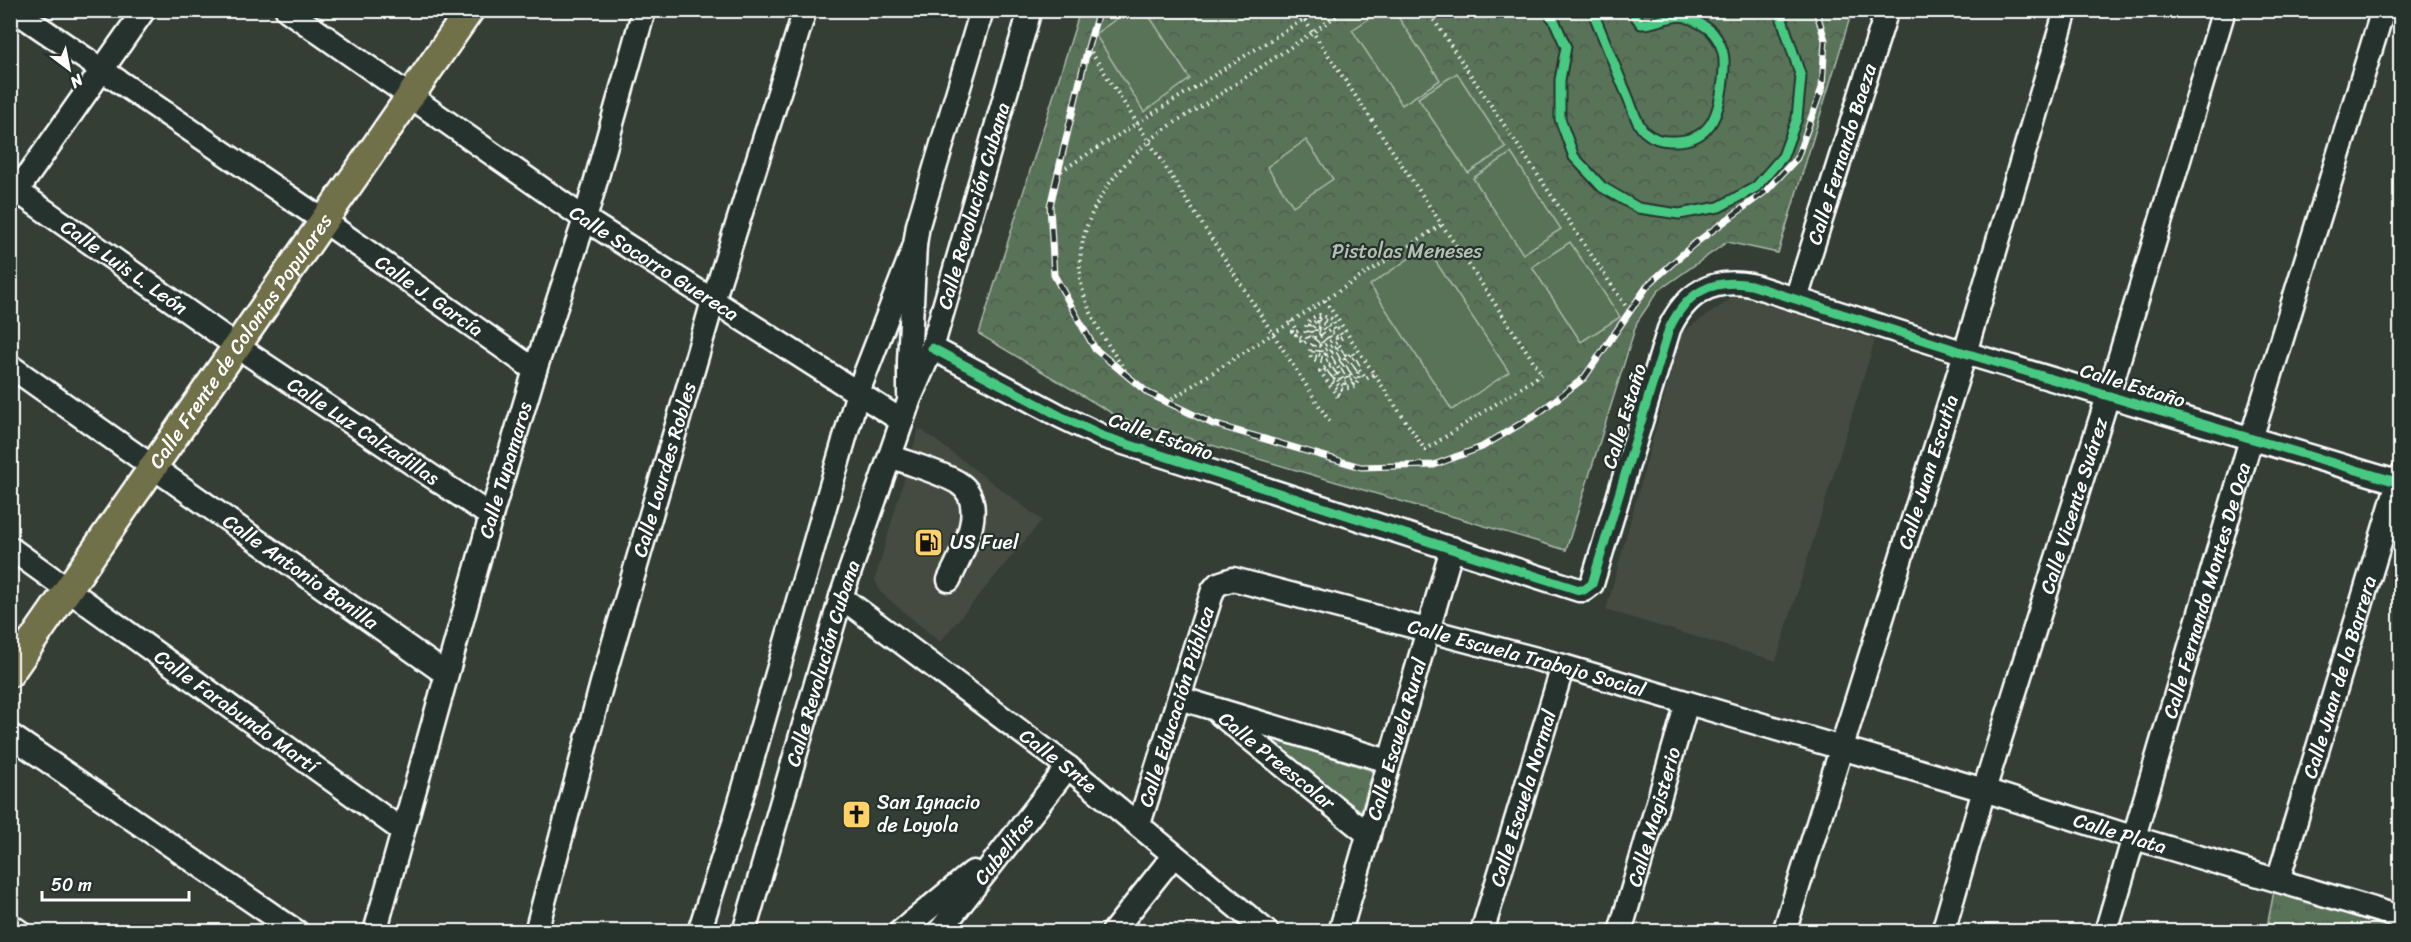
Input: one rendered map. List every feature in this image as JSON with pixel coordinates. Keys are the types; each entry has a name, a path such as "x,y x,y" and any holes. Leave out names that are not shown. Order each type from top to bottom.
{"main road":[{"name":"Calle Frente de Colonias Populares","path":"10,673 470,10"}],"street":[{"name":"Calle J. García","path":"14,10 324,221 535,370"},
{"path":"13,193 144,10"},
{"name":"Calle Socorro Guereca","path":"287,10 585,219 902,421"},
{"name":"Calle Tupamaros","path":"375,932 490,516 585,219 644,10"},
{"name":"Calle Lourdes Robles","path":"536,932 602,683 713,301 805,10"},
{"name":"Calle Revolución Cubana","path":"910,398 909,362 918,225 982,10"},
{"name":"Calle Revolución Cubana","path":"744,932 841,597 910,398 932,348 1030,10"},
{"name":"Calle Fernando Baeza","path":"1796,299 1887,10"},
{"name":"Calle Juan Escutia","path":"1784,932 1965,353 2066,10"},
{"name":"Calle Vicente Suárez","path":"1942,932 1984,790 2108,396 2224,10"},
{"name":"Calle Fernando Montes De Oca","path":"2106,932 2251,439 2383,10"},
{"name":"Calle Luis L. León","path":"13,193 238,346"},
{"path":"699,932 734,823 858,392 915,245"},
{"name":"Calle Estaño","path":"932,348 1102,436 1579,590 1589,588 1592,584 1669,329 1680,309 1690,298 1701,291 1737,282 2251,439 2400,480"},
{"name":"Calle Luz Calzadillas","path":"238,346 490,516"},
{"name":"Calle Antonio Bonilla","path":"10,366 446,674"},
{"path":"891,456 958,483 967,492 972,502 972,521 967,541 949,580"},
{"name":"Calle Juan de la Barrera","path":"2277,880 2400,480"},
{"name":"Calle Farabundo Martí","path":"10,548 403,831"},
{"name":"Calle Escuela Rural","path":"1340,932 1452,548"},
{"name":"Calle Escuela Trabajo Social","path":"1213,590 1218,584 1233,579 1563,666 1840,748"},
{"name":"Calle Educación Pública","path":"1139,824 1213,590"},
{"name":"Calle Snte","path":"841,597 1068,767 1267,932"},
{"name":"Calle Escuela Normal","path":"1482,932 1563,666"},
{"path":"1179,698 1388,761"},
{"name":"Calle Magisterio","path":"1620,932 1687,703"},
{"name":"Calle Preescolar","path":"1214,709 1369,835"},
{"path":"10,735 297,932"},
{"name":"Calle Plata","path":"1840,748 2400,916"},
{"name":"Cubelitas","path":"939,932 1068,767"},
{"path":"900,932 1003,848"},
{"path":"1113,932 1174,855"},
{"path":"10,925 20,932"}],"path":[{"path":"1132,380 1110,350 1091,313 1080,276 1083,236 1094,206 1116,175 1149,142 1345,10"},
{"path":"1427,10 1629,311"},
{"path":"1056,174 1304,19 1542,374 1425,450 1324,299"},
{"path":"1088,47 1331,424"},
{"path":"1167,402 1441,225"},
{"path":"1291,321 1295,328 1292,331 1294,333 1298,331 1296,335 1303,339 1301,341 1303,344 1308,340 1305,329 1310,319 1320,315 1330,319 1343,338 1340,339 1335,335 1338,342 1321,352 1318,346 1317,354 1322,356 1339,345 1341,347 1323,358 1313,353 1314,345 1321,340 1324,346 1332,340 1329,335 1335,331 1328,321 1319,319 1310,325 1308,335 1311,339 1314,337 1311,330 1318,322 1327,325 1330,330 1327,332 1323,327 1317,327 1316,333 1320,333 1318,330 1320,329 1328,339 1325,341 1321,336 1314,340 1311,346 1311,357 1319,362 1326,361 1343,351 1345,354 1320,370 1338,397 1340,395 1331,381 1334,380 1342,389 1355,387 1358,382 1358,372 1352,386 1341,384 1336,374"},
{"path":"1345,360 1344,358 1324,371 1326,373 1333,371 1338,367 1339,369 1329,376 1330,378 1358,360 1360,363 1343,374 1347,380 1350,373 1358,368 1366,379 1374,374"},
{"path":"1336,374 1345,383 1352,380 1350,373"}],"shaded area":[{"path":"1737,295 1875,340 1776,661 1606,610 1682,332"},
{"path":"919,428 1042,520 940,642 880,592 875,579"}],"green space":[{"path":"1382,10 1394,11 1440,80 1402,105 1352,30"},
{"name":"Pistolas Meneses","path":"1080,11 1852,11 1778,253 1727,242 1658,291 1637,322 1566,550 1120,418 979,334"},
{"path":"1128,11 1146,11 1190,79 1144,112 1095,34"},
{"path":"1457,73 1506,148 1468,173 1418,98"},
{"path":"1306,140 1333,179 1293,206 1267,167"},
{"path":"1511,153 1561,229 1523,254 1473,178"},
{"path":"1570,242 1620,317 1581,342 1532,267"},
{"path":"1426,247 1509,372 1452,410 1370,285"},
{"path":"1255,733 1373,771 1361,811"},
{"path":"2274,891 2400,931 2266,932"}],"railway":[{"path":"1099,10 1050,206 1054,275 1095,349 1148,393 1213,424 1361,467 1434,465 1482,447 1537,414 1584,378 1648,285 1694,244 1766,191 1797,158 1822,88 1825,40 1816,10"}],"cycle path":[{"path":"1546,10 1554,20 1566,47 1560,80 1560,119 1574,157 1602,187 1638,208 1679,214 1719,207 1756,187 1783,156 1797,118 1801,77 1779,10"},
{"path":"1592,10 1634,115 1642,129 1663,141 1695,137 1704,132 1719,105 1724,56 1717,39 1711,31 1686,17 1641,24 1631,10"},
{"path":"932,348 1102,436 1579,590 1584,590 1592,584 1669,329 1683,306 1692,297 1712,286 1724,284 1751,285 1965,353 2400,483"}],"place":[{"name":"US Fuel","path":"929,542"},
{"name":"San Ignacio de Loyola","path":"856,814"}]}
